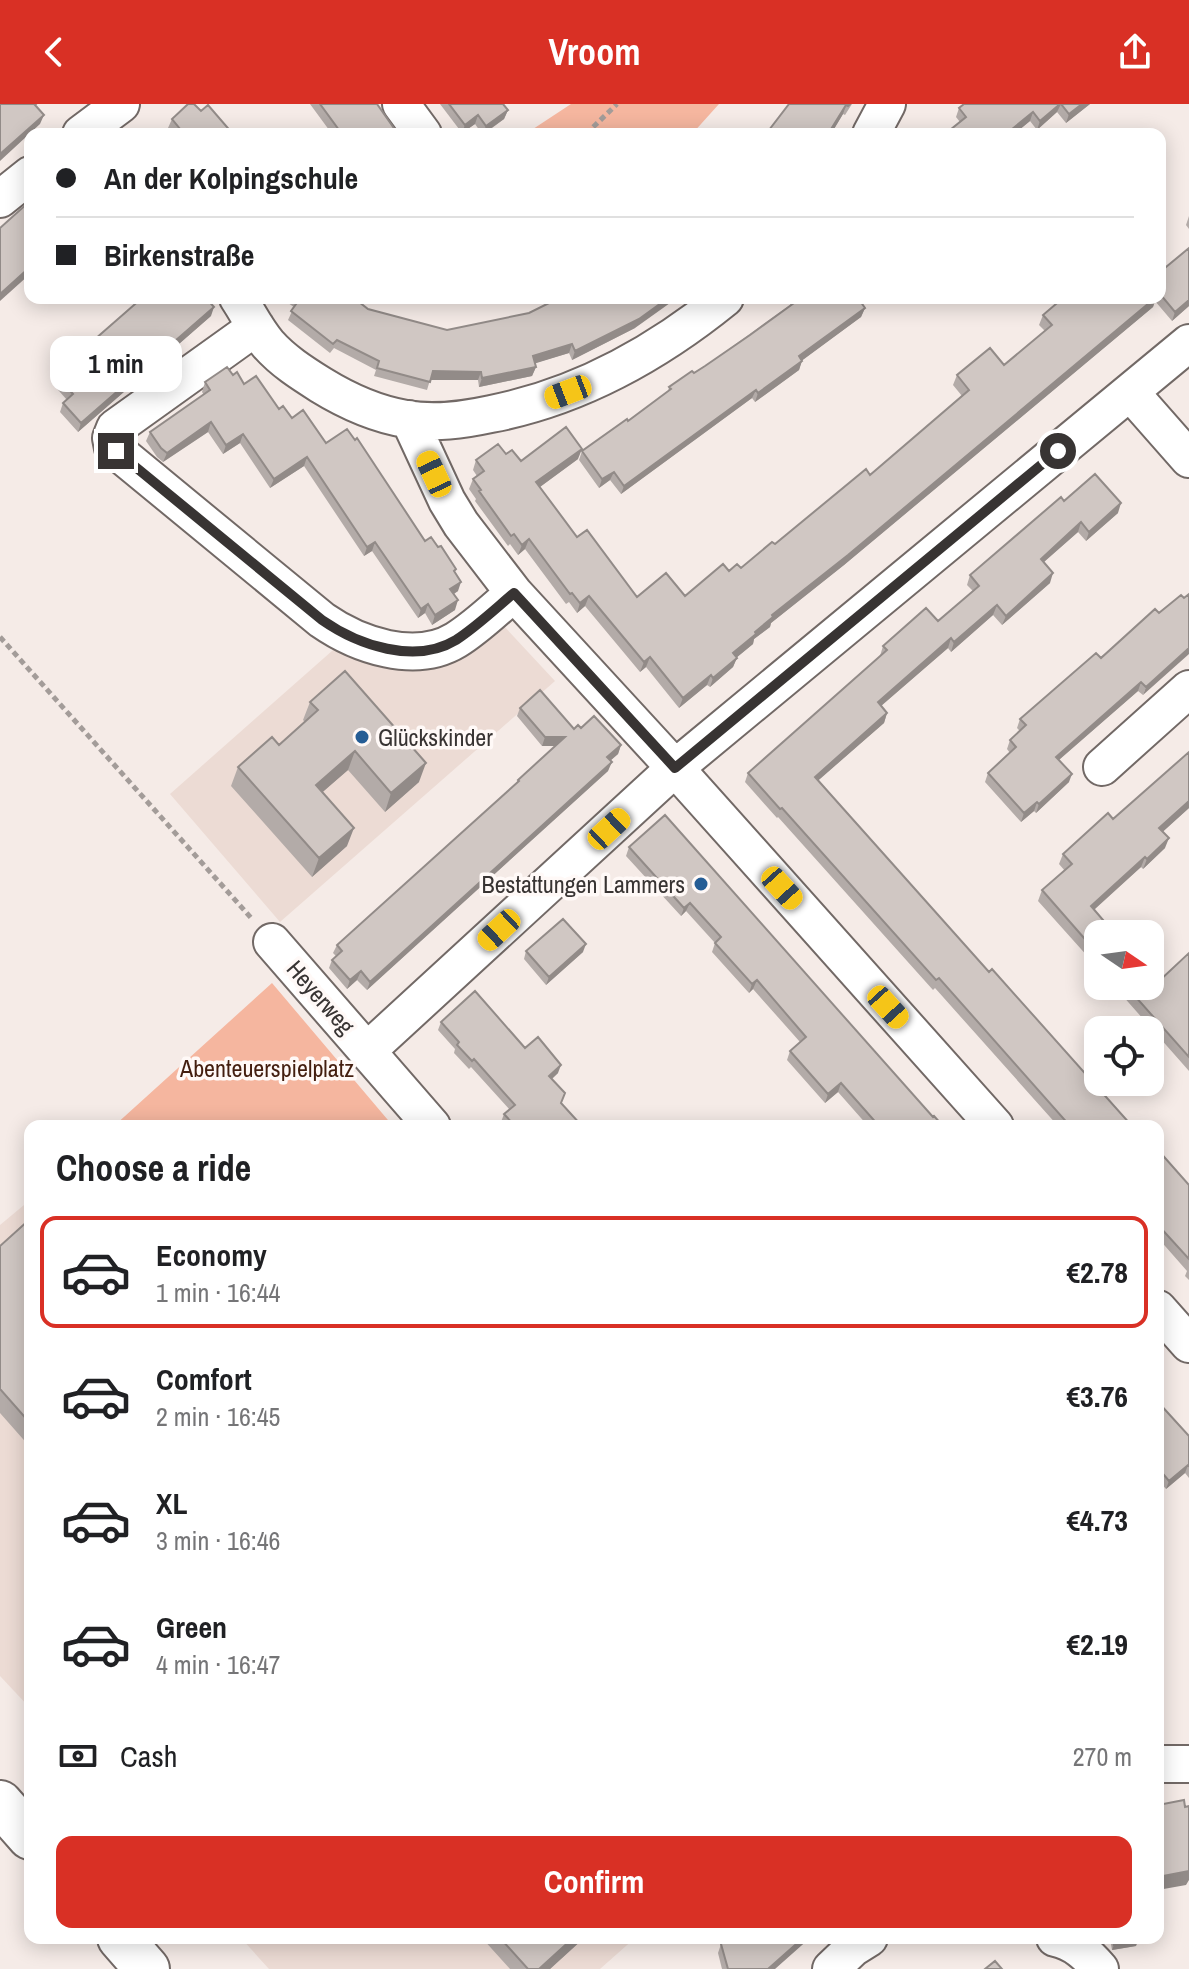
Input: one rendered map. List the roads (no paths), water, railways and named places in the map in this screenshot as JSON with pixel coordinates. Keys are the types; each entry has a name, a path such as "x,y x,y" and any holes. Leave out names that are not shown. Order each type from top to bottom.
{"main road":[{"path":"0,1803 24,1830"},
{"path":"125,1944 147,1969"}],"street":[{"path":"401,104 419,128"},
{"path":"874,128 887,104"},
{"path":"0,199 24,180"},
{"path":"514,593 454,641 432,650 392,649 365,642 322,620 113,448 111,438 115,428 247,313 279,355 333,393 369,408 409,419 444,421 537,403 587,385 648,353 717,304"},
{"path":"367,1051 675,768 1189,343"},
{"path":"1130,392 1189,459"},
{"path":"409,419 454,513 514,593 990,1120"},
{"path":"1102,767 1189,689"},
{"name":"Heyerweg","path":"272,942 427,1120"},
{"path":"1164,1316 1189,1344"},
{"path":"1164,1764 1189,1764"},
{"path":"831,1969 859,1944"},
{"path":"1071,1944 1100,1969"}],"place":[{"name":"Glückskinder","path":"362,737"},
{"name":"Bestattungen Lammers","path":"701,884"}],"park label":[{"name":"Abenteuerspielplatz","path":"267,1068"}]}
